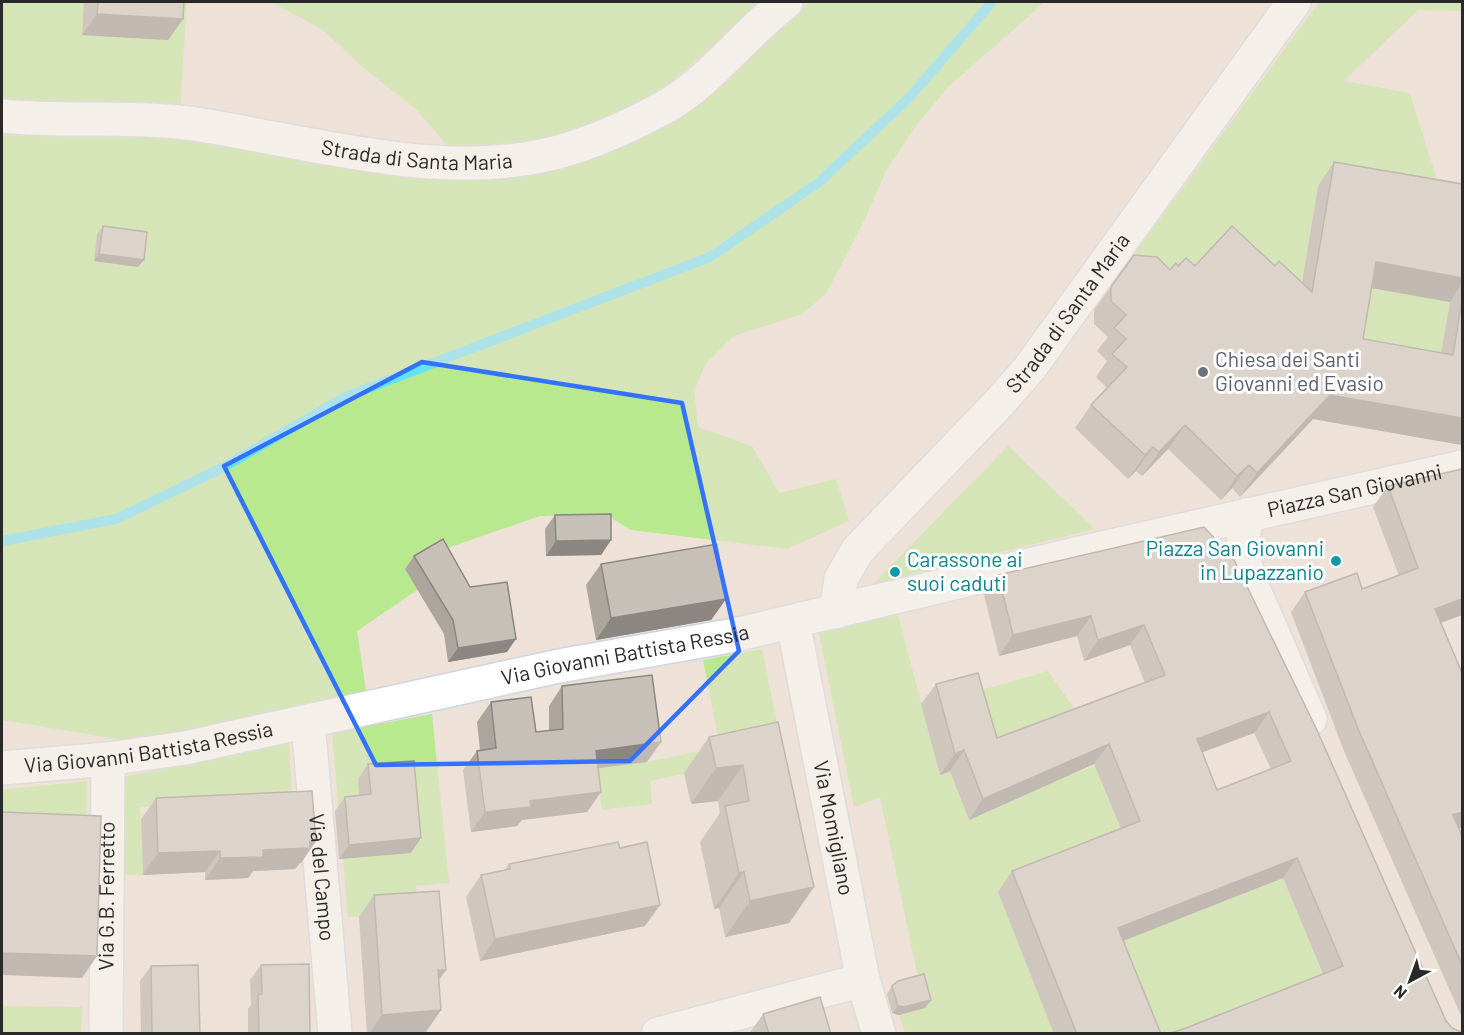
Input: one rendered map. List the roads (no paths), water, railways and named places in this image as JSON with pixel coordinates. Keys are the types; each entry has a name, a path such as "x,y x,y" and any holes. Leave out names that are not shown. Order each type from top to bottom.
{"street":[{"name":"Strada di Santa Maria","path":"2,116 178,122 391,158 467,163 516,160 544,155 586,142 665,107 700,81 786,2"},
{"name":"Strada di Santa Maria","path":"836,612 841,579 857,551 1029,369 1294,2"},
{"name":"Piazza San Giovanni","path":"1246,515 1462,467"},
{"name":"Via Giovanni Battista Ressia","path":"2,768 108,759 185,748 559,666 735,635 1246,515"},
{"path":"1246,515 1243,546 1247,574 1323,749"},
{"name":"Via Momigliano","path":"793,622 863,980 879,1034"},
{"name":"Via del Campo","path":"308,722 335,1034"},
{"name":"Via G.B. Ferretto","path":"106,1034 108,759"},
{"path":"658,1034 863,980"}],"waterway":[{"path":"2,541 116,519 222,468 345,397 710,257 818,183 908,99 992,2"}],"place":[{"name":"Chiesa dei Santi Giovanni ed Evasio","path":"1203,372"},
{"name":"Piazza San Giovanni in Lupazzanio","path":"1336,561"},
{"name":"Carassone ai suoi caduti","path":"895,572"}]}
